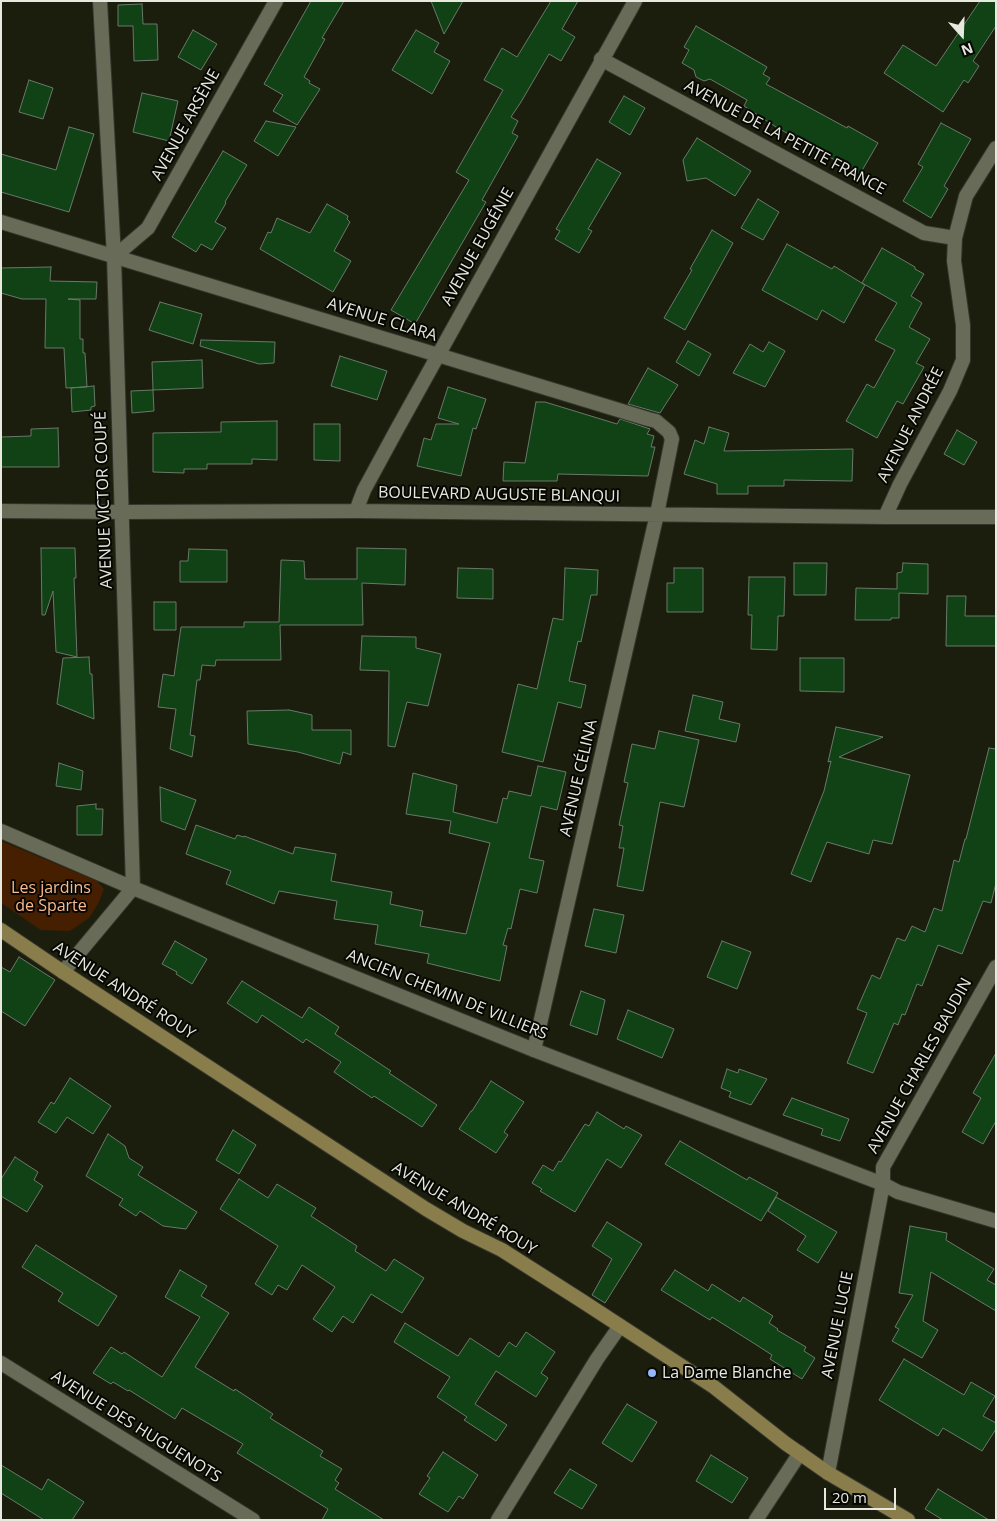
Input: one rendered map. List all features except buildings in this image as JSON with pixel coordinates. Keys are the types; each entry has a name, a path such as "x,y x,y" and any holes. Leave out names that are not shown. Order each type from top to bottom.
{"main road":[{"name":"AVENUE ANDRÉ ROUY","path":"1,930 426,1209 502,1250 714,1387 828,1473 908,1520"}],"street":[{"name":"AVENUE VICTOR COUPÉ","path":"100,1 114,257 133,888"},
{"name":"AVENUE ARSÈNE","path":"114,257 148,228 276,1"},
{"name":"AVENUE EUGÉNIE","path":"356,511 364,490 601,59 635,1"},
{"name":"AVENUE DE LA PETITE FRANCE","path":"601,59 924,233 955,238"},
{"name":"AVENUE ANDRÉE","path":"885,517 900,484 950,392 964,360 963,325 954,261 955,238 966,196 996,148"},
{"name":"AVENUE CLARA","path":"1,222 656,421 669,432 672,439 657,514"},
{"name":"BOULEVARD AUGUSTE BLANQUI","path":"1,511 356,511 996,517"},
{"name":"AVENUE CÉLINA","path":"534,1050 657,514"},
{"name":"ANCIEN CHEMIN DE VILLIERS","path":"1,832 133,888 534,1050 883,1184 898,1192 996,1221"},
{"path":"63,972 133,888"},
{"name":"AVENUE CHARLES BAUDIN","path":"883,1184 883,1167 996,967"},
{"name":"AVENUE LUCIE","path":"828,1473 883,1184"},
{"path":"498,1520 597,1359 620,1326"},
{"name":"AVENUE DES HUGUENOTS","path":"1,1363 253,1520"},
{"path":"756,1520 800,1453"}],"green space":[{"name":"Les jardins de Sparte","path":"1,841 97,881 104,889 98,904 89,918 70,931 41,930 1,903"}],"place":[{"name":"La Dame Blanche","path":"652,1373"}]}
